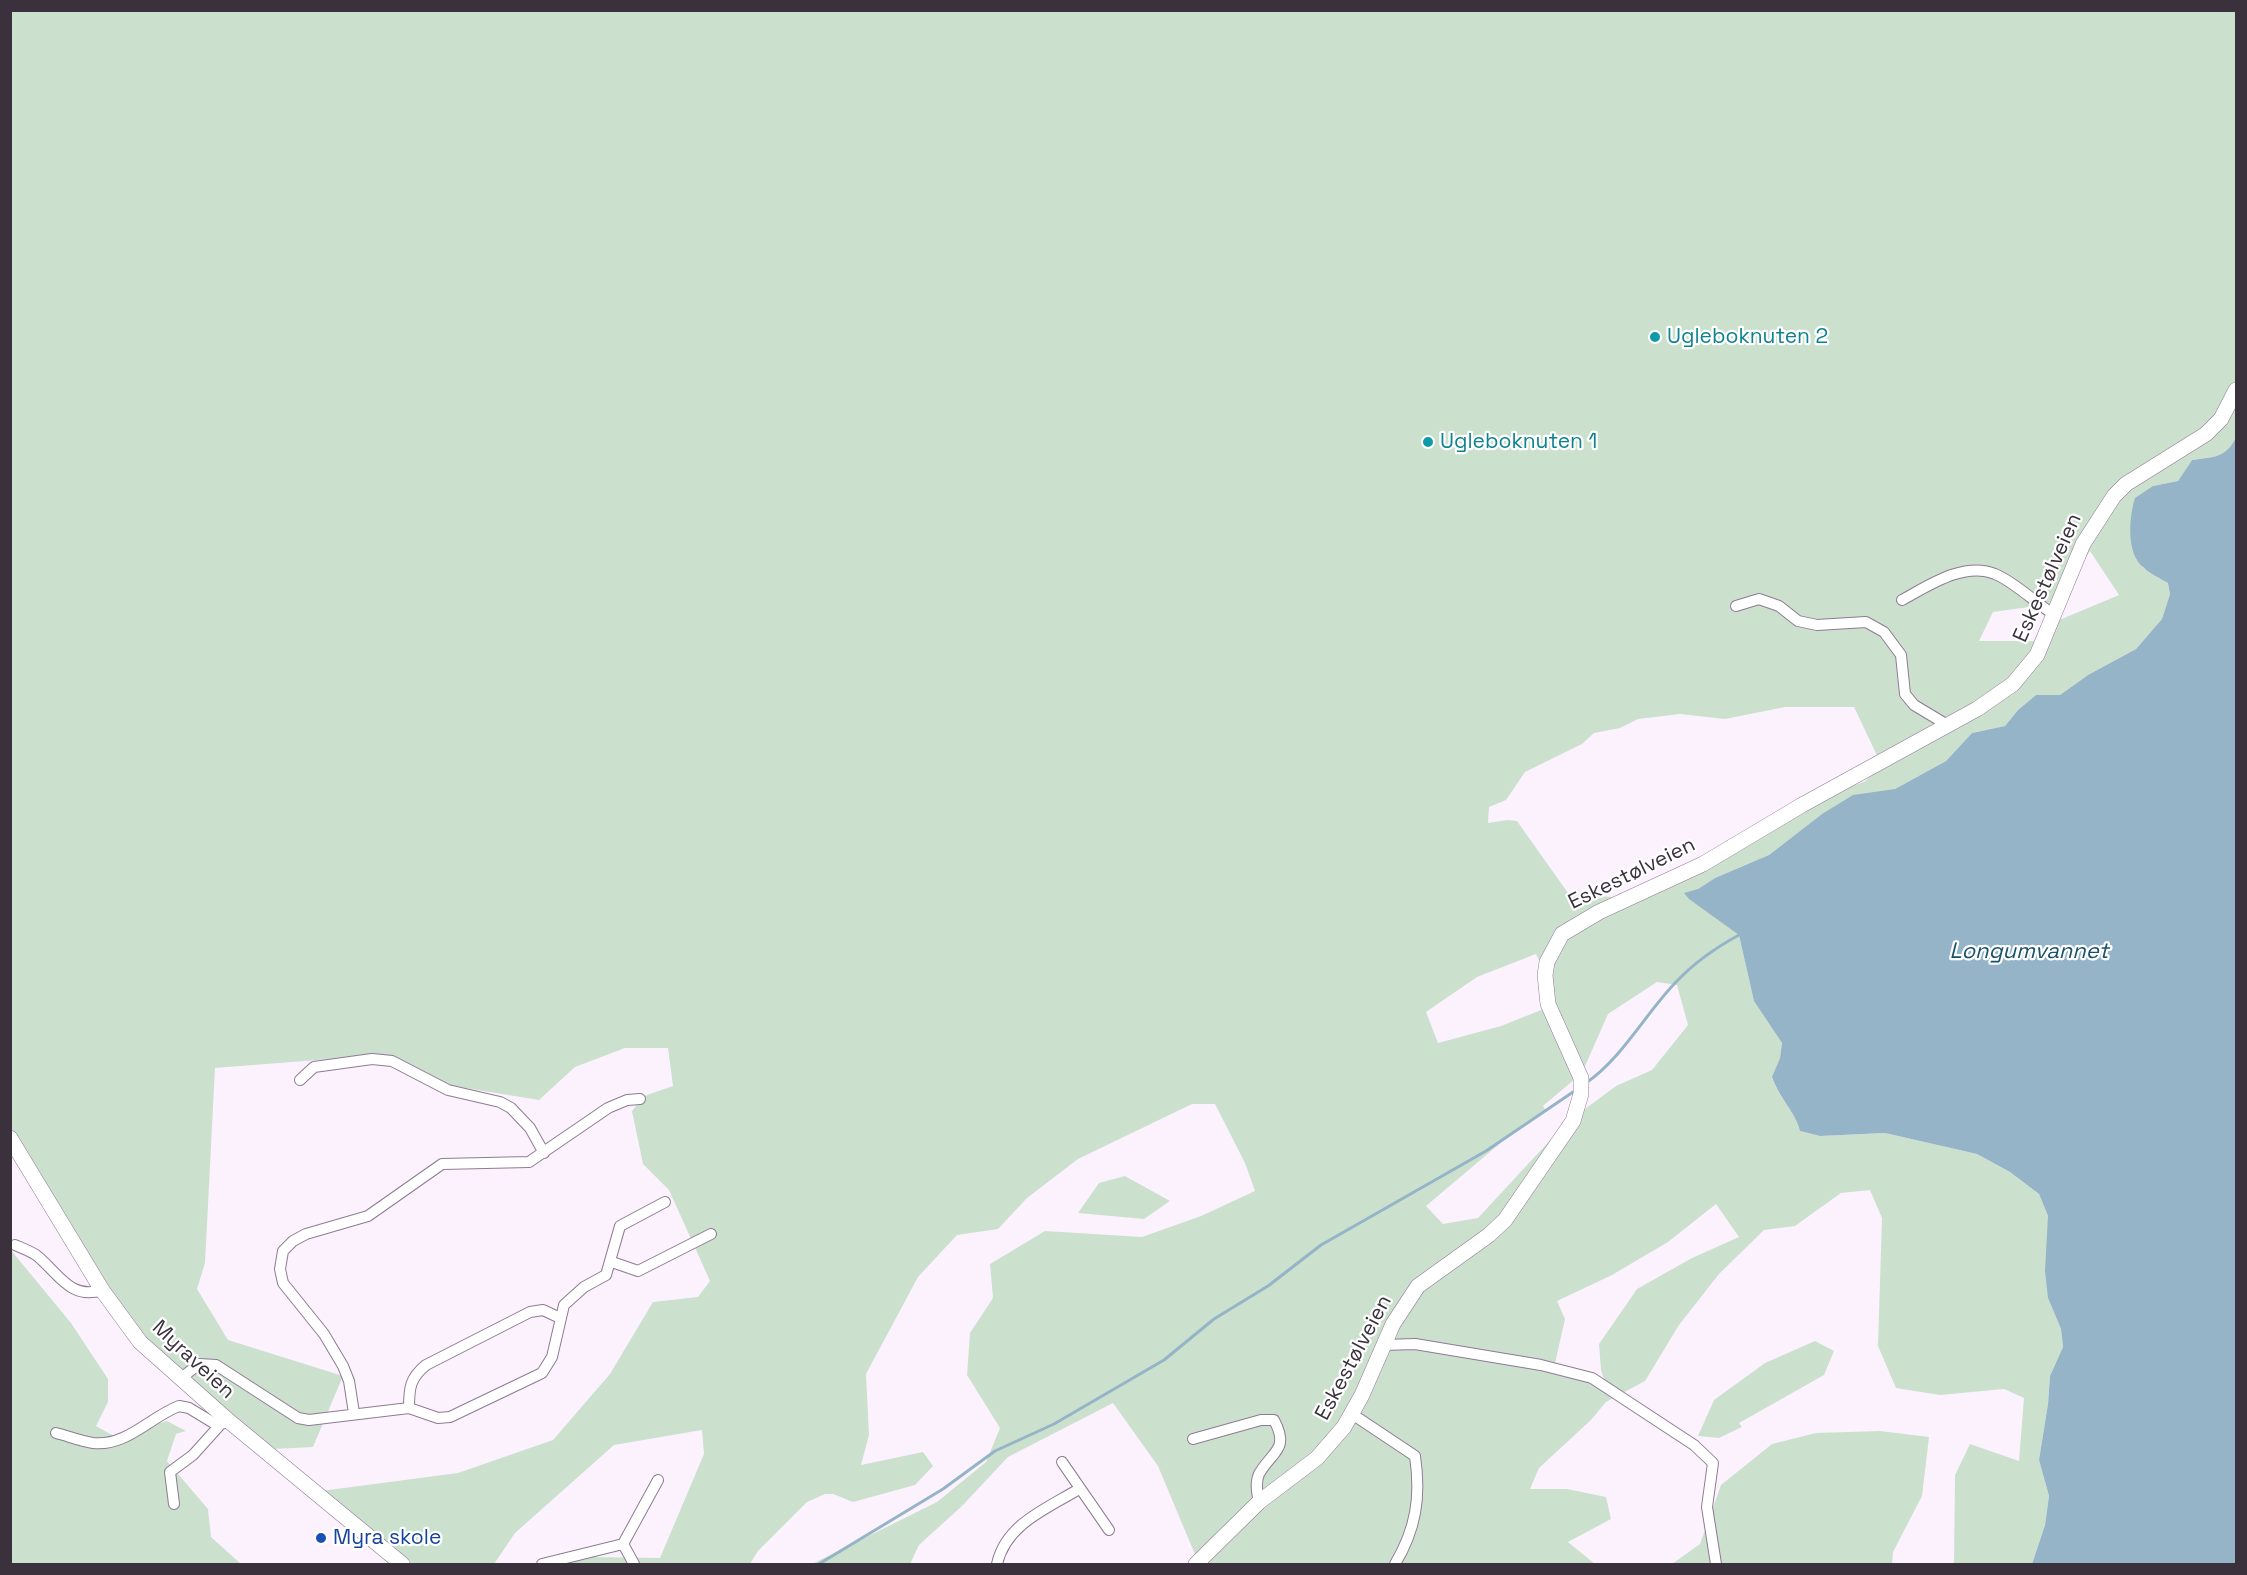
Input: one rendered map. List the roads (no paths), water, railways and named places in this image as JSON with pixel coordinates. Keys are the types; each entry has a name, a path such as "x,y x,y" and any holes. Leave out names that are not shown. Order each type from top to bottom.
{"main road":[{"name":"Eskestølveien","path":"1196,1564 1259,1502 1317,1458 1352,1414 1393,1324 1418,1286 1489,1235 1505,1220 1573,1121 1581,1086 1548,1004 1546,990 1547,962 1562,934 1599,912 1703,864 1802,805 1949,726 2013,684 2032,664 2083,544 2114,496 2126,484 2206,434 2221,419 2236,390"},
{"name":"Myraveien","path":"10,1138 126,1326 225,1424 402,1564"}],"street":[{"path":"1902,600 1937,581 1974,570 1997,574 2053,614"},
{"path":"1736,606 1759,600 1779,606 1798,621 1817,625 1866,622 1884,632 1901,655 1905,694 1914,705 1949,726"},
{"path":"300,1080 314,1067 372,1059 392,1061 448,1090 493,1100 511,1108 530,1128 544,1153"},
{"path":"354,1413 349,1381 343,1366 324,1334 284,1283 280,1269 283,1251 292,1241 306,1234 368,1216 442,1164 529,1162 608,1108 627,1100 640,1099"},
{"path":"180,1379 199,1364 216,1365 298,1418 309,1420 409,1408 438,1418 450,1417 542,1373 552,1357 564,1305 572,1296 606,1275 612,1262 616,1235 620,1226 665,1202"},
{"path":"612,1262 638,1271 711,1234"},
{"path":"15,1245 37,1256 63,1282 76,1291 95,1293 102,1290"},
{"path":"409,1408 409,1385 414,1375 426,1365 530,1312 543,1310 560,1318"},
{"path":"1384,1345 1415,1344 1542,1365 1592,1378 1676,1433 1713,1463 1707,1507 1716,1564"},
{"path":"56,1432 91,1443 112,1442 179,1406 189,1408 207,1421 225,1424"},
{"path":"1352,1414 1415,1456 1419,1482 1417,1512 1408,1544 1395,1564"},
{"path":"1193,1438 1261,1420 1274,1420 1281,1434 1280,1449 1259,1475 1256,1486 1259,1502"},
{"path":"174,1504 170,1472 193,1455 225,1424"},
{"path":"1062,1462 1108,1530"},
{"path":"542,1564 623,1544 658,1480"},
{"path":"997,1564 1000,1551 1008,1536 1026,1520 1079,1489"},
{"path":"623,1544 634,1564"}],"water":[{"name":"Longumvannet","path":"2236,437 2236,1564 2032,1564 2045,1525 2049,1496 2039,1460 2050,1376 2063,1347 2061,1329 2048,1298 2045,1271 2048,1216 2039,1194 2010,1172 1977,1154 1885,1133 1820,1136 1800,1131 1772,1077 1780,1058 1782,1043 1754,1001 1739,935 1684,893 1698,889 1715,878 1769,855 1822,814 1853,795 1895,789 1946,761 1972,733 2005,726 2018,710 2036,695 2060,695 2088,675 2136,649 2162,619 2170,594 2168,583 2146,569 2134,553 2130,524 2135,498 2153,486 2178,481 2192,460 2223,453"}],"waterway":[{"path":"1586,1083 1623,1048 1665,994 1683,975 1705,956 1739,935"},
{"path":"819,1564 943,1489 995,1451 1054,1424 1164,1360 1214,1319 1268,1286 1321,1245 1486,1151 1576,1090"}],"place":[{"name":"Ugleboknuten 2","path":"1655,337"},
{"name":"Ugleboknuten 1","path":"1428,442"},
{"name":"Myra skole","path":"321,1538"}]}
